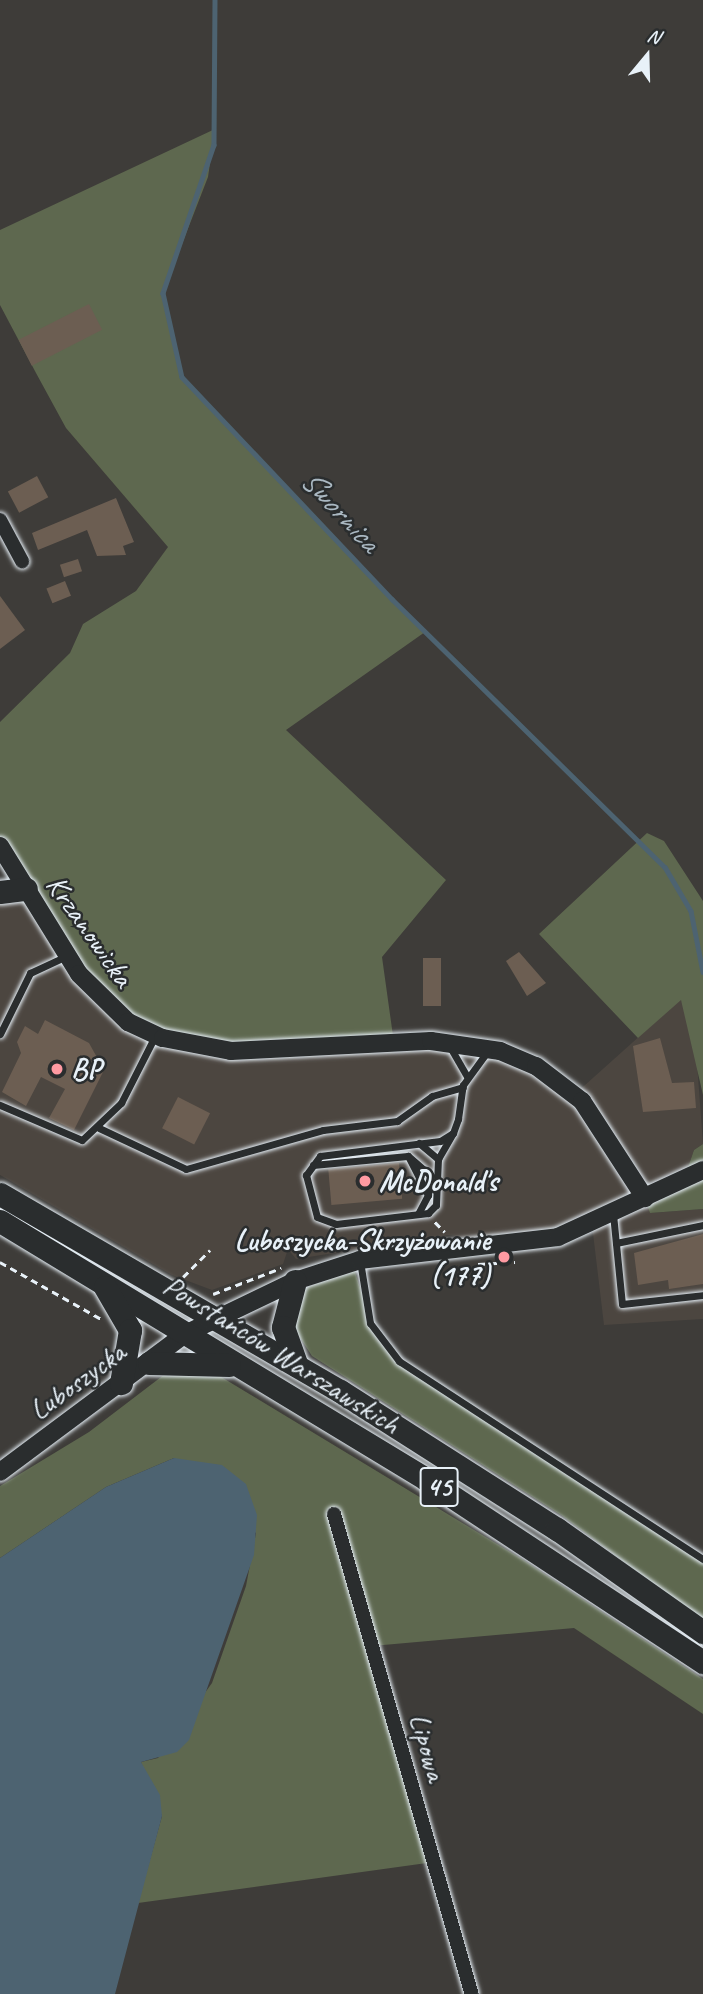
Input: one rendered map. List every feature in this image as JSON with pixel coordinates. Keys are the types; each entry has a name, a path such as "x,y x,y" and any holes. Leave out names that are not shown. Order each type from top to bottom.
{"main road":[{"path":"0,892 26,889"},
{"name":"Powstańców Warszawskich","path":"0,1194 297,1366 556,1529 703,1632"},
{"name":"Powstańców Warszawskich","path":"0,1221 533,1546 703,1662"},
{"path":"99,1279 130,1330 121,1383"},
{"path":"295,1280 283,1327 297,1366"},
{"path":"149,1363 236,1366"}],"street":[{"path":"0,520 22,561"},
{"name":"Krzanowicka","path":"0,846 66,956 114,1012 155,1035 231,1051 447,1042 491,1048 536,1066 582,1101 645,1198"},
{"name":"Luboszycka","path":"0,1472 185,1334 295,1280 360,1260 536,1242 613,1214 703,1170"},
{"name":"Lipowa","path":"334,1514 472,1994"}],"lane":[{"path":"0,1034 30,973 66,956"},
{"path":"0,1105 75,1142 99,1128 132,1086 155,1035"},
{"path":"447,1042 467,1076"},
{"path":"453,1133 419,1143 320,1156 310,1166 306,1175 324,1224 418,1214 441,1196 438,1159 453,1133 467,1076 491,1048"},
{"path":"99,1128 186,1169 323,1130 397,1121 432,1096 463,1087"},
{"path":"419,1143 438,1159"},
{"path":"310,1166 408,1156 431,1176 428,1195 418,1214"},
{"path":"408,1156 428,1195"},
{"path":"613,1214 622,1304 703,1295"},
{"path":"616,1243 703,1225"},
{"path":"360,1260 370,1323 399,1361 703,1559"}],"path":[{"path":"178,1282 210,1251"},
{"path":"0,1262 87,1316 111,1323"}],"shaded area":[{"path":"26,889 98,998 479,1045 575,1094 681,999 696,1049 703,1144 694,1150 684,1179 651,1213 703,1209 703,1319 604,1325 592,1225 516,1244 448,1235 296,1259 288,1249 283,1264 212,1290 172,1275 0,1175 0,892"}],"green space":[{"path":"215,129 208,177 163,293 182,377 425,632 286,730 446,880 382,957 394,1043 205,1048 114,1012 0,846 0,722 70,653 83,624 136,591 168,547 66,428 36,373 0,305 0,230"},
{"path":"647,833 664,841 703,901 703,1095 681,1000 638,1038 539,934"},
{"path":"703,1144 703,1209 650,1213 645,1198 684,1179 694,1150"},
{"path":"354,1269 376,1337 399,1361 703,1559 703,1620 561,1515 312,1356 293,1327 303,1289"},
{"path":"208,1369 522,1559 703,1679 703,1714 574,1628 372,1646 434,1862 138,1903 162,1816 141,1762 158,1758 212,1683 246,1586 256,1533 174,1458 106,1487 0,1558 0,1486 89,1432 165,1374"}],"water":[{"path":"174,1458 222,1465 246,1484 257,1515 254,1555 189,1740 177,1752 141,1762 160,1795 162,1816 115,1994 0,1994 0,1558 106,1487"}],"building":[{"path":"89,304 102,330 32,366 19,340"},
{"path":"37,476 48,497 19,513 8,491"},
{"path":"116,498 134,542 123,546 126,555 97,556 87,530 38,550 32,533"},
{"path":"78,559 82,571 64,577 60,565"},
{"path":"65,581 71,596 52,603 46,588"},
{"path":"0,596 25,630 0,649"},
{"path":"519,952 546,983 527,996 506,961"},
{"path":"423,958 441,958 441,1006 423,1006"},
{"path":"45,1020 89,1043 104,1070 74,1130 49,1118 65,1089 41,1077 26,1106 2,1092 21,1053 17,1042 25,1026 38,1034"},
{"path":"660,1038 672,1083 694,1082 696,1108 643,1112 633,1046"},
{"path":"178,1097 210,1113 194,1145 162,1128"},
{"name":"McDonald's","path":"399,1163 402,1199 331,1205 328,1169"},
{"path":"703,1234 703,1284 669,1289 668,1280 638,1285 634,1253"}],"waterway":[{"name":"Swornica","path":"215,0 214,145 163,293 182,377 392,599 665,867 691,911 703,972"}],"place":[{"name":"BP","path":"57,1069"},
{"name":"McDonald's","path":"365,1181"},
{"name":"Luboszycka-Skrzyżowanie (177)","path":"504,1257"}]}
